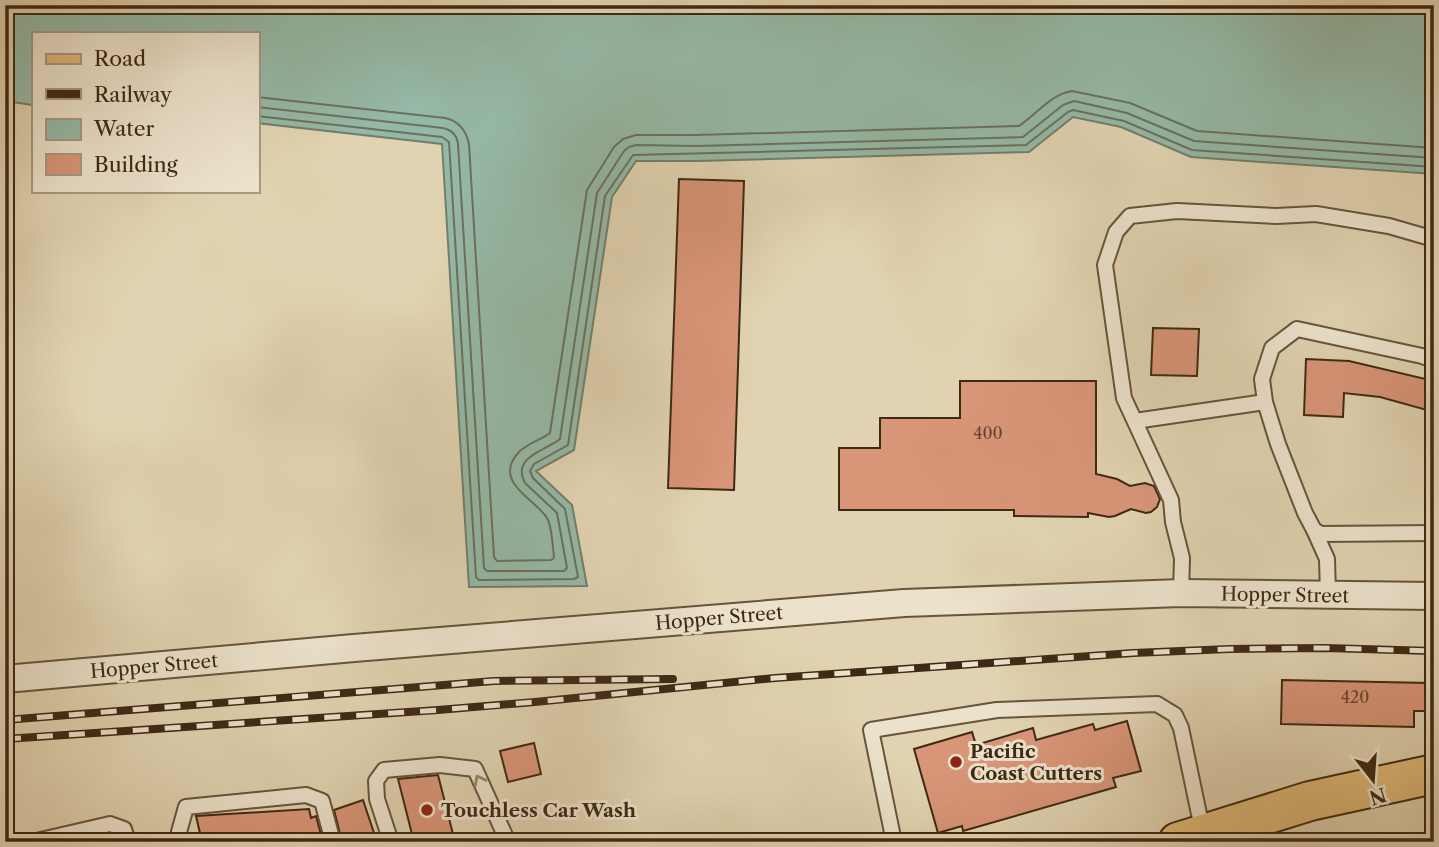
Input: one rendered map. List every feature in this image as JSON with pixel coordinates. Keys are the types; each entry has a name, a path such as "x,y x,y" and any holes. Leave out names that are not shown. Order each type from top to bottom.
{"main road":[{"path":"1191,838 1310,801 1434,774"}],"street":[{"name":"Hopper Street","path":"5,679 904,603 1181,593 1434,596"}],"lane":[{"path":"1181,593 1182,558 1173,523 1171,500 1124,398 1105,265 1116,232 1130,216 1177,211 1276,216 1316,214 1389,226 1434,239"},
{"path":"1328,596 1327,559 1278,444 1265,402 1262,379 1272,348 1297,329 1434,360"},
{"path":"1135,421 1265,402"},
{"path":"1314,530 1321,534 1434,533"},
{"path":"894,842 871,730 997,709 1157,704 1175,715 1181,728 1191,838"},
{"path":"391,842 377,799 376,781 384,771 440,765 475,769 508,842"},
{"path":"182,842 179,832 186,807 306,795 322,801 333,842"},
{"path":"32,842 110,824 124,829 128,842"}],"water":[{"path":"5,5 1434,5 1434,174 1191,157 1121,127 1073,117 1029,152 636,161 612,197 574,450 536,471 572,505 587,586 469,587 442,144 259,123 259,32 32,32 32,105 5,101"}],"building":[{"path":"679,179 744,181 734,490 668,488"},
{"path":"1153,328 1199,329 1197,376 1151,375"},
{"path":"1306,359 1349,361 1434,381 1434,412 1380,397 1344,393 1343,417 1304,415"},
{"path":"960,381 1096,381 1096,474 1117,479 1130,486 1145,483 1154,486 1160,499 1157,507 1151,512 1131,509 1109,517 1088,513 1088,517 1014,516 1014,510 839,510 839,448 880,448 880,418 960,418"},
{"path":"1282,680 1429,683 1429,711 1414,711 1414,727 1281,724"},
{"path":"1127,721 1141,771 1113,778 1116,787 963,831 962,826 938,833 914,749 972,732 976,745 1033,728 1036,740 1093,724 1095,730"},
{"path":"534,743 541,774 508,782 500,751"},
{"name":"Touchless Car Wash","path":"438,775 455,842 414,842 398,779"},
{"path":"363,800 377,842 342,842 334,810"},
{"path":"309,809 311,818 316,816 323,842 202,842 196,816"}],"railway":[{"path":"5,739 438,710 775,678 1133,653 1325,648 1434,651"},
{"path":"5,720 494,681 673,679"}],"place":[{"name":"Pacific Coast Cutters","path":"956,762"},
{"name":"Touchless Car Wash","path":"427,810"}]}
